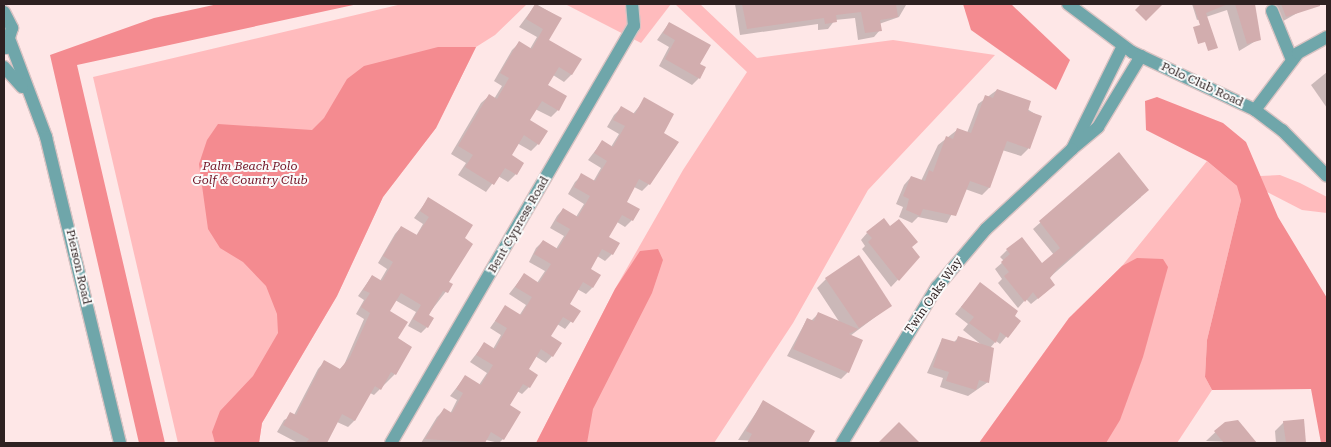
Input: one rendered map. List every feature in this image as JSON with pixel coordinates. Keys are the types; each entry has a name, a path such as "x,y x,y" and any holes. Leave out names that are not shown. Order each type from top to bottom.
{"street":[{"name":"Bent Cypress Road","path":"392,443 634,26 632,4"},
{"name":"Polo Club Road","path":"1068,4 1123,46 1255,110 1288,135 1327,176"},
{"name":"Pierson Road","path":"4,11 11,22 7,46 46,136 120,443"},
{"path":"1272,11 1292,60"},
{"path":"1255,110 1292,60 1312,43 1327,37"},
{"name":"Twin Oaks Way","path":"1072,149 1123,46"},
{"name":"Twin Oaks Way","path":"842,443 921,310 955,264 1072,149 1098,127 1141,56"},
{"name":"Pierson Road","path":"4,67 26,93"}],"green space":[{"name":"Palm Beach Polo Golf & Country Club","path":"402,4 527,4 495,35 476,47 436,128 383,197 337,296 262,423 259,443 178,443 93,77"},
{"path":"565,4 671,4 641,43"},
{"path":"675,4 700,4 757,58 893,40 995,55 868,190 793,323 714,443 536,443 615,289 683,170 747,72"},
{"path":"1207,161 1237,186 1260,176 1280,175 1300,183 1327,197 1327,213 1302,210 1265,191 1241,200 1207,340 1205,377 1212,390 1177,443 979,443 1069,318 1122,266"}],"shaded area":[{"path":"218,4 358,4 77,65 165,443 139,443 50,55 154,18"},
{"path":"963,4 1011,4 1070,60 1056,90 971,30"},
{"path":"438,47 476,47 436,128 383,197 337,296 262,423 259,443 215,443 212,432 220,411 253,376 278,333 277,314 266,286 243,262 220,248 208,229 199,164 207,140 218,124 312,130 324,118 347,79 364,66"},
{"path":"1157,97 1223,123 1246,142 1278,217 1327,298 1327,443 1321,443 1311,389 1212,390 1205,377 1207,340 1241,200 1237,186 1207,161 1146,130 1145,101"},
{"path":"658,249 663,260 652,293 593,409 587,443 536,443 615,289 640,251"},
{"path":"1137,258 1163,259 1168,267 1143,357 1120,420 1106,443 979,443 1069,318 1122,266"}],"building":[{"path":"535,4 562,18 549,40 582,59 572,75 559,67 548,85 567,96 559,111 542,101 530,120 548,131 539,145 524,135 512,155 524,163 517,175 505,168 494,185 465,167 473,155 458,146 489,94 497,99 509,78 500,73 519,41 532,49 543,29 526,19"},
{"path":"742,4 896,4 898,17 880,20 882,31 865,33 861,12 836,15 837,22 825,24 824,18 747,29"},
{"path":"1141,4 1163,4 1146,21 1135,10"},
{"path":"1193,4 1228,4 1206,13 1218,48 1208,51 1205,42 1198,44 1193,27 1200,25"},
{"path":"1235,4 1255,4 1261,40 1247,44"},
{"path":"1281,4 1320,4 1320,6 1286,17"},
{"path":"669,22 711,45 700,64 706,67 700,79 665,59 675,40 663,33"},
{"path":"997,89 1031,101 1028,111 1042,116 1030,149 1007,141 990,188 970,181 956,216 923,209 920,216 906,210 909,199 903,196 911,176 925,181 929,170 933,172 946,136 953,139 957,128 971,133 985,95 993,98"},
{"path":"644,97 674,114 664,133 679,142 650,185 639,179 627,202 640,209 633,221 622,215 609,237 620,243 613,255 602,249 591,269 601,275 593,288 583,282 570,304 581,311 573,323 563,317 551,336 562,343 553,357 541,349 529,369 538,375 530,388 523,384 510,405 521,412 504,440 491,432 485,443 425,439 444,408 452,413 463,393 456,389 465,375 481,385 493,365 476,355 484,342 495,349 507,328 495,321 505,305 521,315 532,297 515,287 524,273 539,283 551,264 534,254 543,240 558,249 570,229 556,221 563,208 578,217 590,196 574,187 581,173 595,181 607,161 594,153 602,140 613,147 625,126 613,120 621,106 635,114"},
{"path":"1119,152 1149,190 1057,269 1050,278 1055,285 1038,299 1033,292 1025,302 1004,276 1009,272 1001,262 1010,254 1006,249 1022,237 1042,263 1060,248 1039,221"},
{"path":"428,197 473,225 465,238 473,244 449,282 453,284 448,293 443,291 429,315 434,318 428,328 413,319 421,305 401,293 390,311 408,322 398,338 412,347 396,375 391,372 381,390 375,386 355,421 342,414 327,443 306,443 309,439 283,425 290,412 296,415 324,360 340,369 350,357 370,313 361,307 370,293 363,290 372,275 382,281 393,262 383,256 401,226 417,235 429,217 420,211"},
{"path":"884,218 890,226 899,219 918,242 912,247 920,257 899,281 868,242 872,238 866,232"},
{"path":"859,255 892,306 859,328 825,278"},
{"path":"980,282 1018,311 1015,316 1021,321 1008,338 1000,332 996,343 969,323 974,317 961,307"},
{"path":"818,312 858,329 849,334 863,340 849,373 793,349 807,318 814,321"},
{"path":"958,336 994,348 989,383 979,380 976,390 946,381 949,372 933,367 942,338 956,342"},
{"path":"763,400 815,431 808,443 747,443 752,434 746,431"},
{"path":"1304,419 1306,443 1286,443 1283,421"},
{"path":"1238,420 1257,443 1224,443 1214,431 1225,422"},
{"path":"899,422 920,443 878,443"}]}
